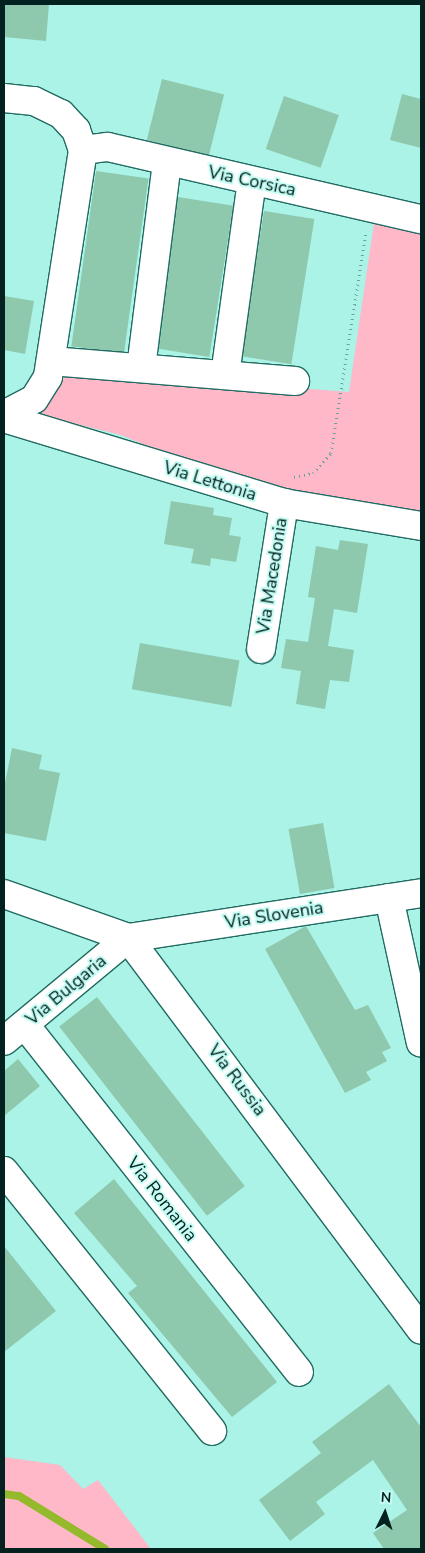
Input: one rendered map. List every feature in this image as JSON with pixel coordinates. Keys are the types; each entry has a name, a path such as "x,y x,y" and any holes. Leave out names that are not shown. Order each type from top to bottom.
{"street":[{"path":"4,98 34,101 61,114 76,130 82,150 48,377 34,399 4,416"},
{"name":"Via Corsica","path":"82,150 108,147 167,163 421,219"},
{"path":"140,368 167,163"},
{"path":"225,375 252,181"},
{"path":"51,361 295,381"},
{"name":"Via Lettonia","path":"4,416 421,526"},
{"name":"Via Macedonia","path":"261,650 285,491"},
{"name":"Via Slovenia","path":"128,938 421,892"},
{"path":"4,894 128,938"},
{"path":"389,898 421,1043"},
{"name":"Via Bulgaria","path":"4,1041 128,938"},
{"name":"Via Russia","path":"128,938 421,1330"},
{"name":"Via Romania","path":"25,1024 299,1372"},
{"path":"4,1171 212,1431"}],"path":[{"path":"285,491 313,473 331,453 369,208"}],"shaded area":[{"path":"375,216 421,226 421,514 286,491 218,475 121,435 35,414 57,369 349,392"},
{"path":"4,1457 60,1465 83,1489 98,1480 151,1549 4,1549"}],"building":[{"path":"4,4 49,4 46,41 4,37"},
{"path":"162,79 224,94 209,156 147,140"},
{"path":"402,94 421,99 421,148 390,140"},
{"path":"284,96 339,115 321,168 266,149"},
{"path":"96,171 148,178 124,354 71,346"},
{"path":"178,197 233,206 209,357 154,348"},
{"path":"264,211 314,219 291,364 241,356"},
{"path":"4,296 34,301 25,354 4,350"},
{"path":"171,501 214,508 213,515 232,518 229,535 241,537 236,562 211,558 210,566 191,563 194,549 164,544"},
{"path":"340,540 368,544 357,613 334,609 328,646 354,650 349,682 330,680 325,709 296,704 301,671 281,668 286,639 308,642 315,598 308,597 316,546 338,550"},
{"path":"140,643 239,661 231,707 132,689"},
{"path":"12,748 42,755 39,769 60,773 46,841 4,833 4,788"},
{"path":"323,823 334,888 300,894 289,829"},
{"path":"306,926 355,1010 368,1005 391,1048 382,1052 387,1061 366,1072 371,1080 345,1093 265,949"},
{"path":"97,997 245,1186 207,1216 59,1027"},
{"path":"18,1059 40,1086 4,1116 4,1071"},
{"path":"114,1179 277,1382 232,1417 128,1293 137,1286 74,1213"},
{"path":"4,1246 56,1311 4,1352"},
{"path":"389,1384 421,1427 421,1549 384,1549 373,1533 407,1510 373,1460 316,1502 325,1514 290,1541 259,1500 321,1453 312,1442"}],"waterway":[{"path":"4,1494 19,1496 105,1549"}]}
